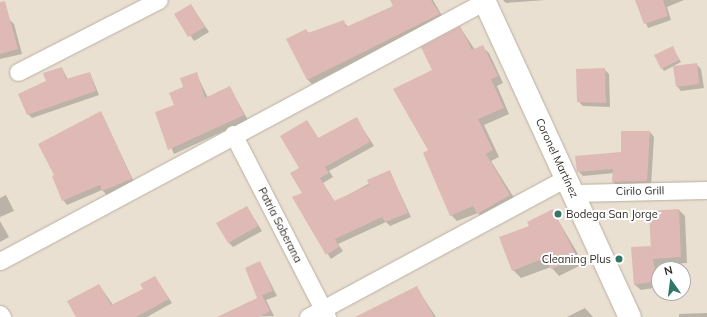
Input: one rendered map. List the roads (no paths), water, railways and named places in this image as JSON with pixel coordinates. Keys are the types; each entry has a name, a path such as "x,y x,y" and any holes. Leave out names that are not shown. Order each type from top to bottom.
{"main road":[{"name":"Coronel Martínez","path":"485,0 630,317"}],"street":[{"path":"18,72 159,0"},
{"path":"0,261 233,134 485,0"},
{"name":"Patria Soberana","path":"233,134 325,313"},
{"path":"308,317 325,313 570,186"},
{"name":"Cirilo Grill","path":"570,186 707,190"}],"place":[{"name":"Bodega San Jorge","path":"558,214"},
{"name":"Cleaning Plus","path":"619,259"}]}
